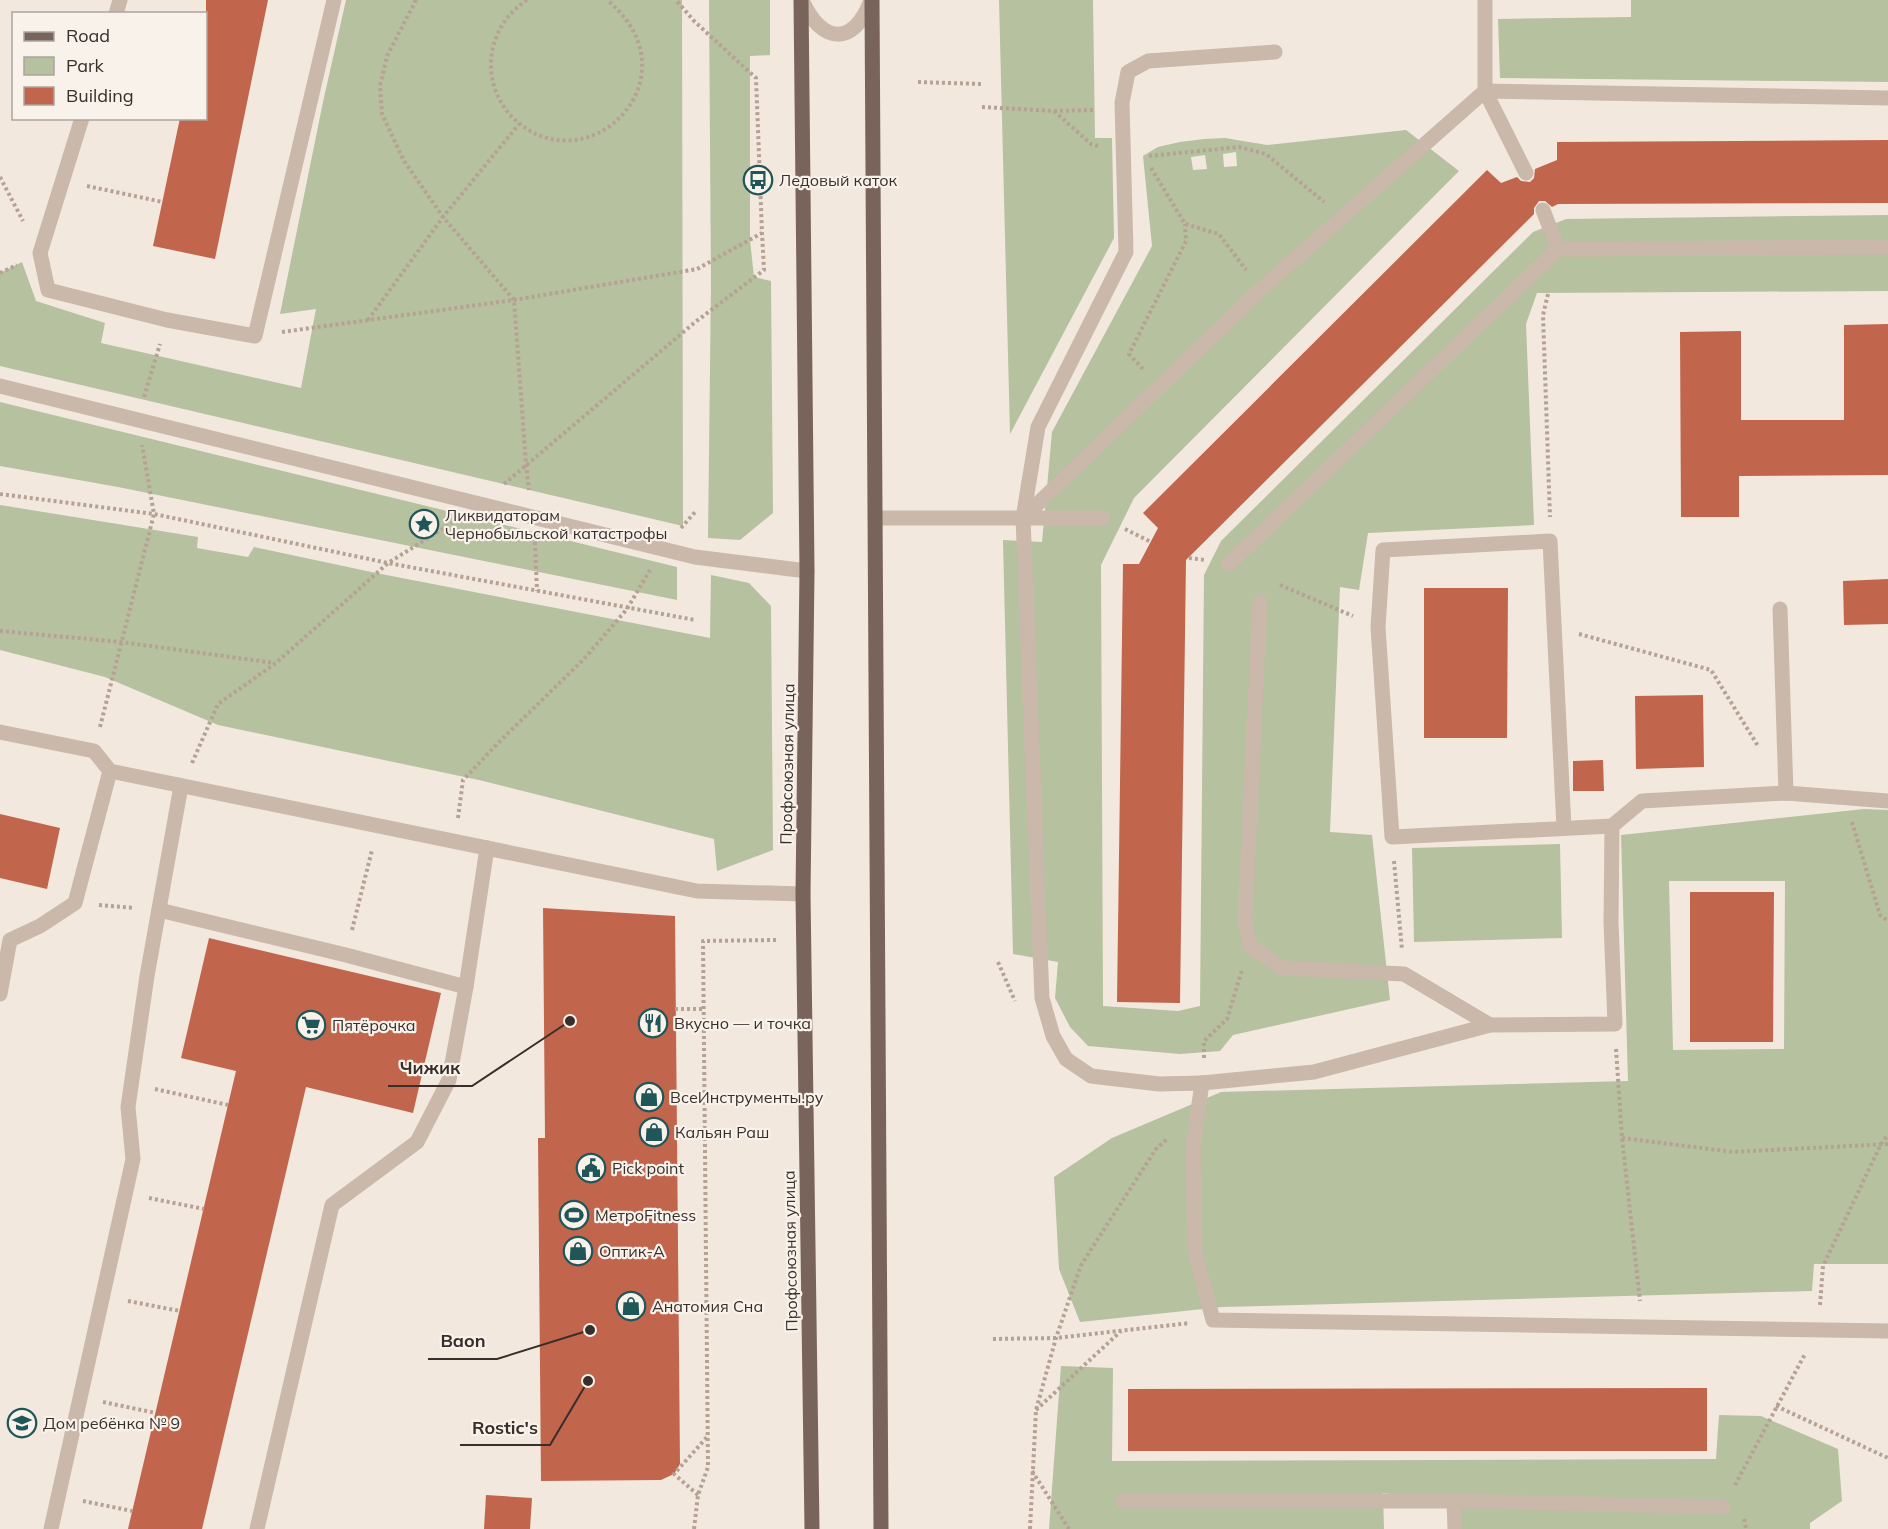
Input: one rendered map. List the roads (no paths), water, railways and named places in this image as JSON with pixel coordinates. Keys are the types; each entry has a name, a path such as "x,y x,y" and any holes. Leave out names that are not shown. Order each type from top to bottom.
{"main road":[{"name":"Профсоюзная улица","path":"801,0 807,571 803,894 812,1529"},
{"path":"871,0 881,1529"}],"street":[{"path":"81,120 40,253 48,290 167,321 255,336 334,0"},
{"path":"801,0 808,16 818,27 830,34 842,34 858,25 866,15 871,0"},
{"path":"1485,0 1485,91 1526,173"},
{"path":"1275,52 1148,61 1128,72 1122,103 1126,252 1038,427 1023,518 1042,998 1053,1036 1066,1059 1091,1076 1159,1084 1202,1083 1314,1072 1490,1026 1615,1024 1611,922 1612,826"},
{"path":"1023,518 1261,289 1485,91 1888,98"},
{"path":"1543,210 1558,249"},
{"path":"1229,564 1558,249 1888,247"},
{"path":"0,386 695,557 807,571"},
{"path":"875,518 1103,518"},
{"path":"1564,828 1550,541 1383,550 1378,627 1392,837 1612,826 1642,801 1786,792 1888,801"},
{"path":"1260,602 1245,919 1250,946 1282,968 1404,974 1490,1026"},
{"path":"1780,609 1786,792"},
{"path":"0,732 94,751 110,771 454,842 697,891 803,894"},
{"path":"0,994 10,940 40,926 75,903 110,771"},
{"path":"51,1529 133,1158 128,1107 181,786"},
{"path":"257,1529 332,1205 417,1142 449,1080 487,848"},
{"path":"159,910 346,955 466,987"},
{"path":"1202,1083 1193,1146 1195,1252 1213,1320 1888,1331"},
{"path":"1123,1501 1454,1501 1723,1507"},
{"path":"1454,1501 1455,1529"}],"place":[{"name":"Ледовый каток","path":"758,180"},
{"name":"Ликвидаторам Чернобыльской катастрофы","path":"424,524"},
{"name":"Чижик","path":"570,1021"},
{"name":"Вкусно — и точка","path":"653,1023"},
{"name":"Пятёрочка","path":"311,1025"},
{"name":"ВсеИнструменты.ру","path":"649,1097"},
{"name":"Кальян Раш","path":"654,1132"},
{"name":"Pick point","path":"591,1168"},
{"name":"МетроFitness","path":"574,1215"},
{"name":"Оптик-А","path":"578,1251"},
{"name":"Анатомия Сна","path":"631,1306"},
{"name":"Baon","path":"590,1330"},
{"name":"Rostic's","path":"588,1381"},
{"name":"Дом ребёнка № 9","path":"22,1423"}]}
